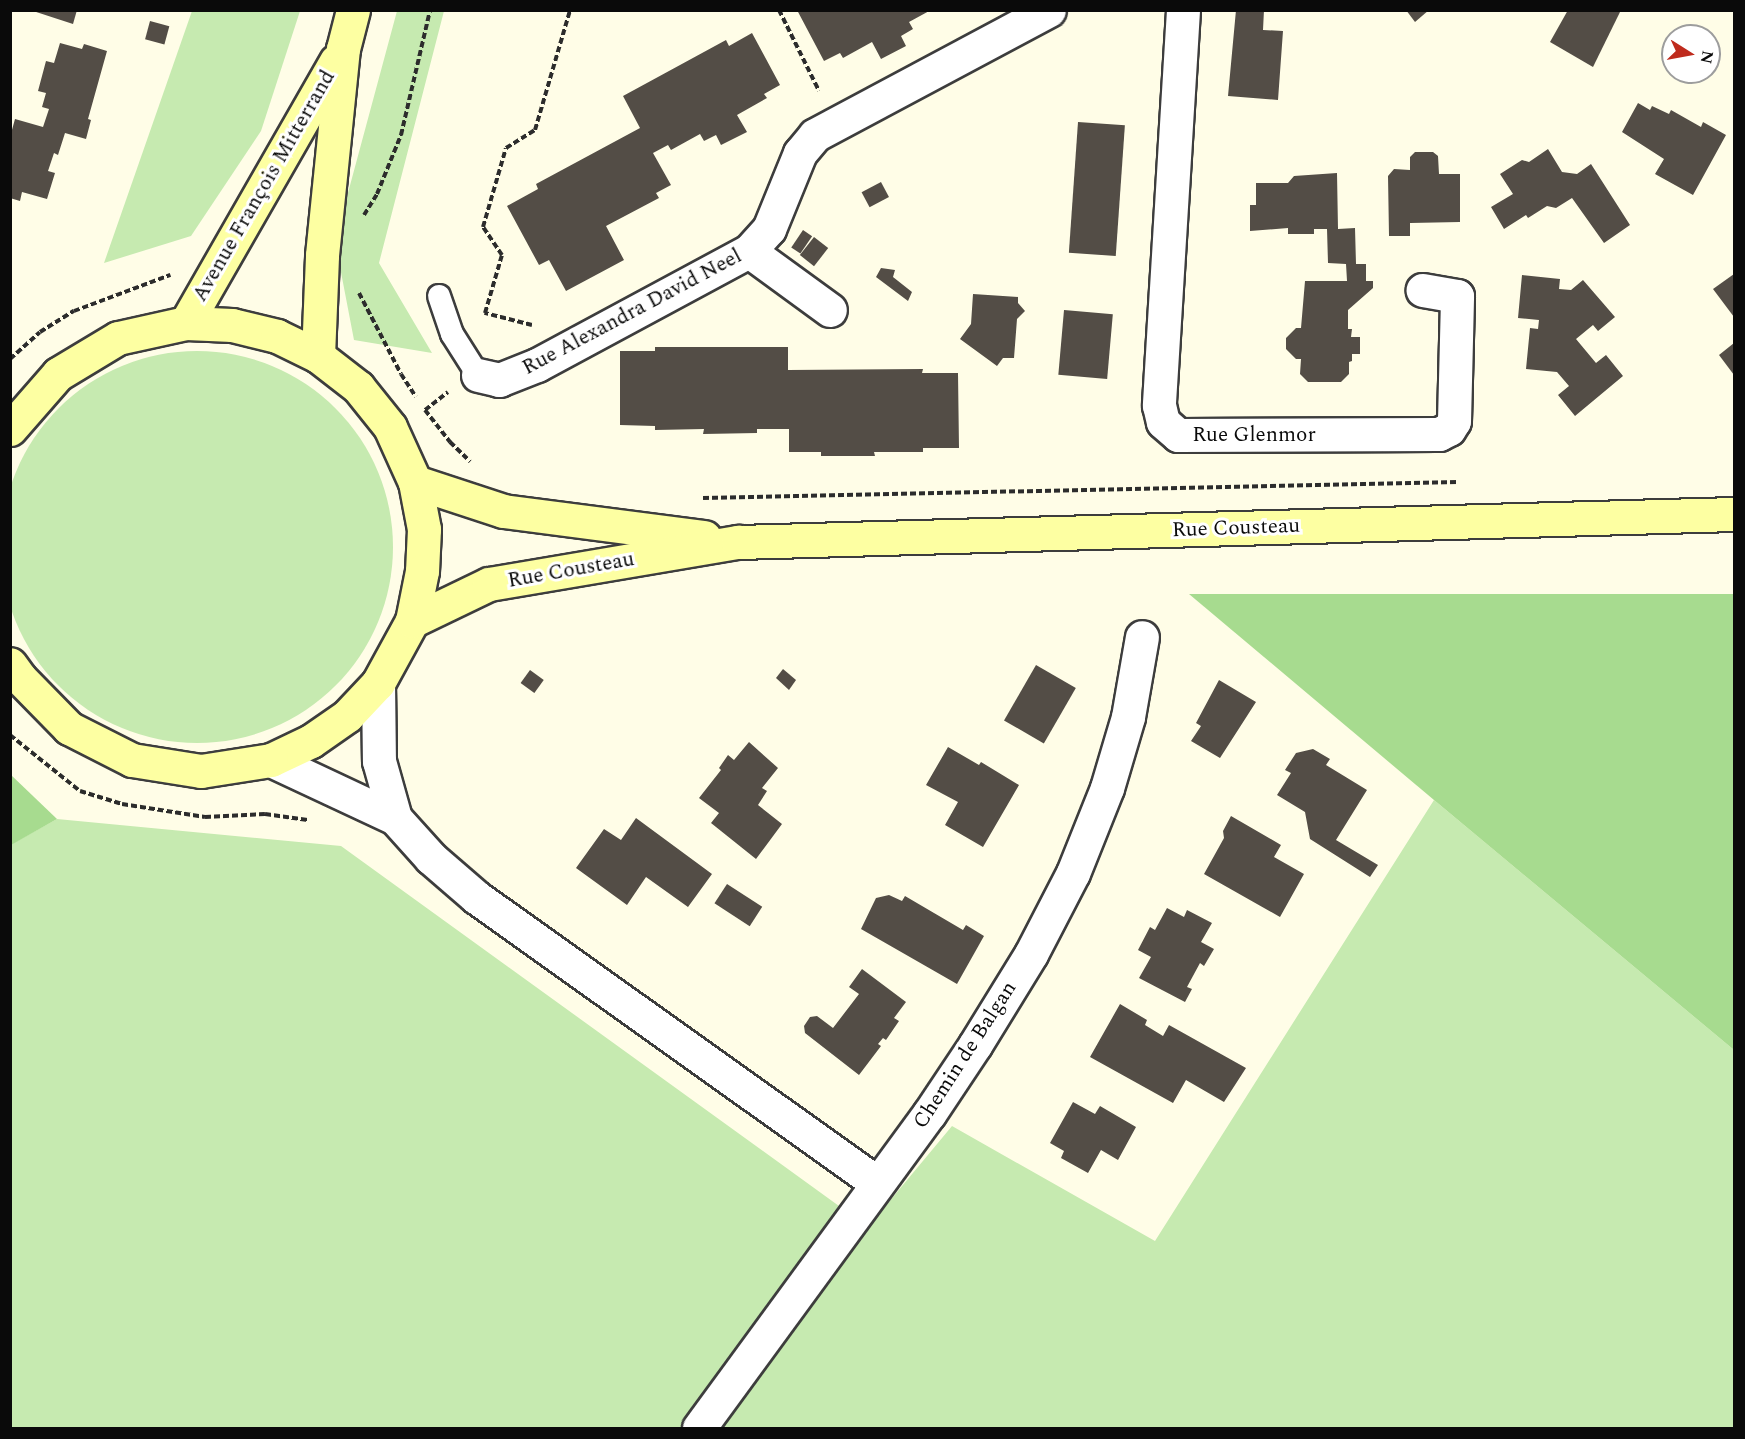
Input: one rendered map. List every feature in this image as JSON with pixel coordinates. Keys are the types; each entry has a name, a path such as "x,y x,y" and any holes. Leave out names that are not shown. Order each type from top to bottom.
{"main road":[{"name":"Avenue François Mitterrand","path":"318,356 322,255 343,49 353,10"},
{"name":"Avenue François Mitterrand","path":"186,323 343,49"},
{"path":"10,429 58,374 118,338 186,323 232,325 277,336 318,356 358,387 390,427 416,482 424,529 422,570 412,621 378,683 347,716 311,741 271,760 201,771 132,760 69,728 20,678 10,664"},
{"name":"Rue Cousteau","path":"416,482 503,511 738,542"},
{"name":"Rue Cousteau","path":"412,621 489,584 738,542 1734,514"}],"street":[{"name":"Rue Alexandra David Neel","path":"478,375 499,380 537,365 749,250 769,228 800,153 815,135 1049,10"},
{"name":"Rue Glenmor","path":"1183,10 1160,405 1163,422 1178,435 1439,434 1449,429 1454,421 1457,296 1424,290"},
{"path":"749,250 830,310"},
{"name":"Chemin de Balgan","path":"699,1428 975,1046 1031,954 1073,873 1107,788 1128,717 1142,637"},
{"path":"378,683 379,761 395,818"},
{"path":"271,760 395,818 430,858 476,897 876,1184"}],"lane":[{"path":"439,296 452,334 478,375"}],"path":[{"path":"361,220 377,194 401,135 430,10"},
{"path":"542,328 485,313 502,255 483,227 506,148 535,130 570,10"},
{"path":"779,10 836,124"},
{"path":"10,359 40,332 74,311 173,274"},
{"path":"358,287 360,297 401,374 425,410 450,442 480,468"},
{"path":"696,498 1460,482"}],"green space":[{"path":"192,11 300,11 261,131 191,236 104,263"},
{"path":"397,11 444,11 379,263 432,353 354,340 335,241"},
{"path":"197,351 235,355 272,366 306,384 336,408 360,438 378,472 389,509 393,547 389,585 378,622 360,656 336,686 306,710 272,728 235,739 197,743 159,739 122,728 88,710 58,686 34,656 16,622 5,585 1,547 5,509 16,472 34,438 58,408 88,384 122,366 159,355"},
{"path":"1189,594 1734,594 1734,1050 1434,800"},
{"path":"10,774 57,819 11,845 10,845"},
{"path":"1434,800 1734,1050 1734,1428 11,1428 10,845 57,819 341,846 868,1227 952,1126 1155,1241"}],"building":[{"path":"30,10 77,10 73,24"},
{"path":"797,10 931,10 909,22 913,29 901,36 906,46 881,59 872,42 843,58 840,53 824,61"},
{"path":"1236,10 1264,10 1263,30 1283,31 1278,100 1228,96"},
{"path":"1406,10 1429,10 1415,22"},
{"path":"1568,10 1621,10 1593,67 1550,42"},
{"path":"150,21 169,26 164,45 145,39"},
{"path":"752,33 780,85 764,94 767,98 737,115 747,132 721,145 716,135 704,141 700,134 671,150 668,145 653,153 671,185 656,193 659,198 606,226 624,260 566,291 549,260 539,265 507,206 538,189 536,184 640,128 623,96 726,40 729,46"},
{"path":"60,43 82,49 84,44 107,51 88,119 91,120 86,139 65,133 58,155 54,153 48,171 55,173 47,199 22,192 20,201 10,198 10,137 15,119 43,127 49,109 42,107 46,93 38,91 46,61 54,63"},
{"path":"1638,103 1650,110 1652,106 1669,114 1671,110 1701,127 1703,122 1726,135 1693,195 1655,174 1664,159 1622,132"},
{"path":"1078,122 1125,125 1116,256 1069,253"},
{"path":"1548,149 1562,172 1577,174 1591,164 1630,225 1604,243 1572,198 1556,208 1547,206 1528,218 1526,215 1504,229 1491,207 1513,194 1500,174 1522,160 1529,162"},
{"path":"1415,152 1433,152 1438,156 1439,174 1460,174 1460,222 1410,223 1410,236 1389,236 1388,176 1394,169 1410,170 1410,157"},
{"path":"1337,173 1338,229 1355,228 1356,264 1366,264 1366,281 1373,281 1373,288 1348,310 1348,329 1352,329 1351,337 1360,337 1360,354 1352,354 1349,374 1341,382 1308,382 1300,374 1301,359 1296,359 1286,349 1286,338 1296,328 1301,328 1305,281 1347,281 1346,264 1328,263 1327,229 1314,229 1314,234 1288,234 1288,228 1250,231 1250,205 1256,205 1256,183 1288,183 1294,176"},
{"path":"881,182 889,197 870,207 862,192"},
{"path":"803,230 812,236 800,254 791,247"},
{"path":"814,237 828,248 814,266 800,255"},
{"path":"881,268 895,270 893,277 912,292 908,301 876,277"},
{"path":"1734,274 1734,317 1713,289"},
{"path":"1522,275 1560,279 1559,289 1571,290 1583,280 1615,317 1598,331 1593,325 1576,339 1596,363 1606,355 1623,376 1575,416 1558,395 1569,386 1557,372 1526,369 1530,328 1538,329 1539,320 1518,318"},
{"path":"973,294 1018,297 1018,303 1025,311 1017,319 1014,358 1003,358 997,366 960,339 971,324"},
{"path":"1064,310 1113,314 1107,379 1058,375"},
{"path":"1734,343 1734,375 1719,355"},
{"path":"655,347 788,347 788,370 923,369 922,373 958,373 959,448 923,448 923,452 874,452 875,456 821,456 821,452 789,452 789,429 757,429 757,433 703,434 704,429 655,430 655,426 620,425 620,351 655,351"},
{"path":"1036,665 1076,688 1044,743 1004,720"},
{"path":"783,669 796,680 789,690 776,678"},
{"path":"530,670 544,680 534,693 521,683"},
{"path":"1219,680 1256,702 1220,758 1191,741 1201,726 1196,723"},
{"path":"749,742 778,768 762,788 767,791 758,805 782,824 756,859 711,823 719,813 699,798 721,770 719,768 728,755 734,760"},
{"path":"948,747 979,765 981,762 1019,785 983,847 945,825 958,802 926,785"},
{"path":"1313,749 1330,759 1326,765 1367,790 1336,840 1378,865 1370,877 1310,839 1305,812 1277,795 1291,773 1285,770 1296,753"},
{"path":"1231,816 1281,845 1274,857 1304,874 1280,917 1204,874 1224,838 1223,831"},
{"path":"636,818 712,874 688,907 646,877 627,905 576,868 604,829 621,840"},
{"path":"727,884 762,907 750,926 714,903"},
{"path":"889,895 902,901 905,896 963,930 966,925 984,936 957,984 861,929 876,898"},
{"path":"1167,908 1184,917 1187,910 1212,923 1201,942 1214,949 1204,966 1200,963 1187,987 1192,989 1185,1002 1139,978 1151,957 1138,950 1150,927 1155,930"},
{"path":"862,969 906,1002 894,1018 899,1021 886,1040 883,1038 878,1044 881,1046 859,1075 805,1033 804,1026 810,1017 817,1016 833,1028 859,994 849,987"},
{"path":"1120,1004 1147,1020 1145,1025 1163,1036 1169,1025 1246,1068 1224,1102 1186,1080 1173,1103 1090,1057"},
{"path":"1073,1102 1095,1114 1100,1106 1136,1127 1118,1160 1101,1150 1088,1173 1061,1158 1064,1151 1050,1143"}]}
